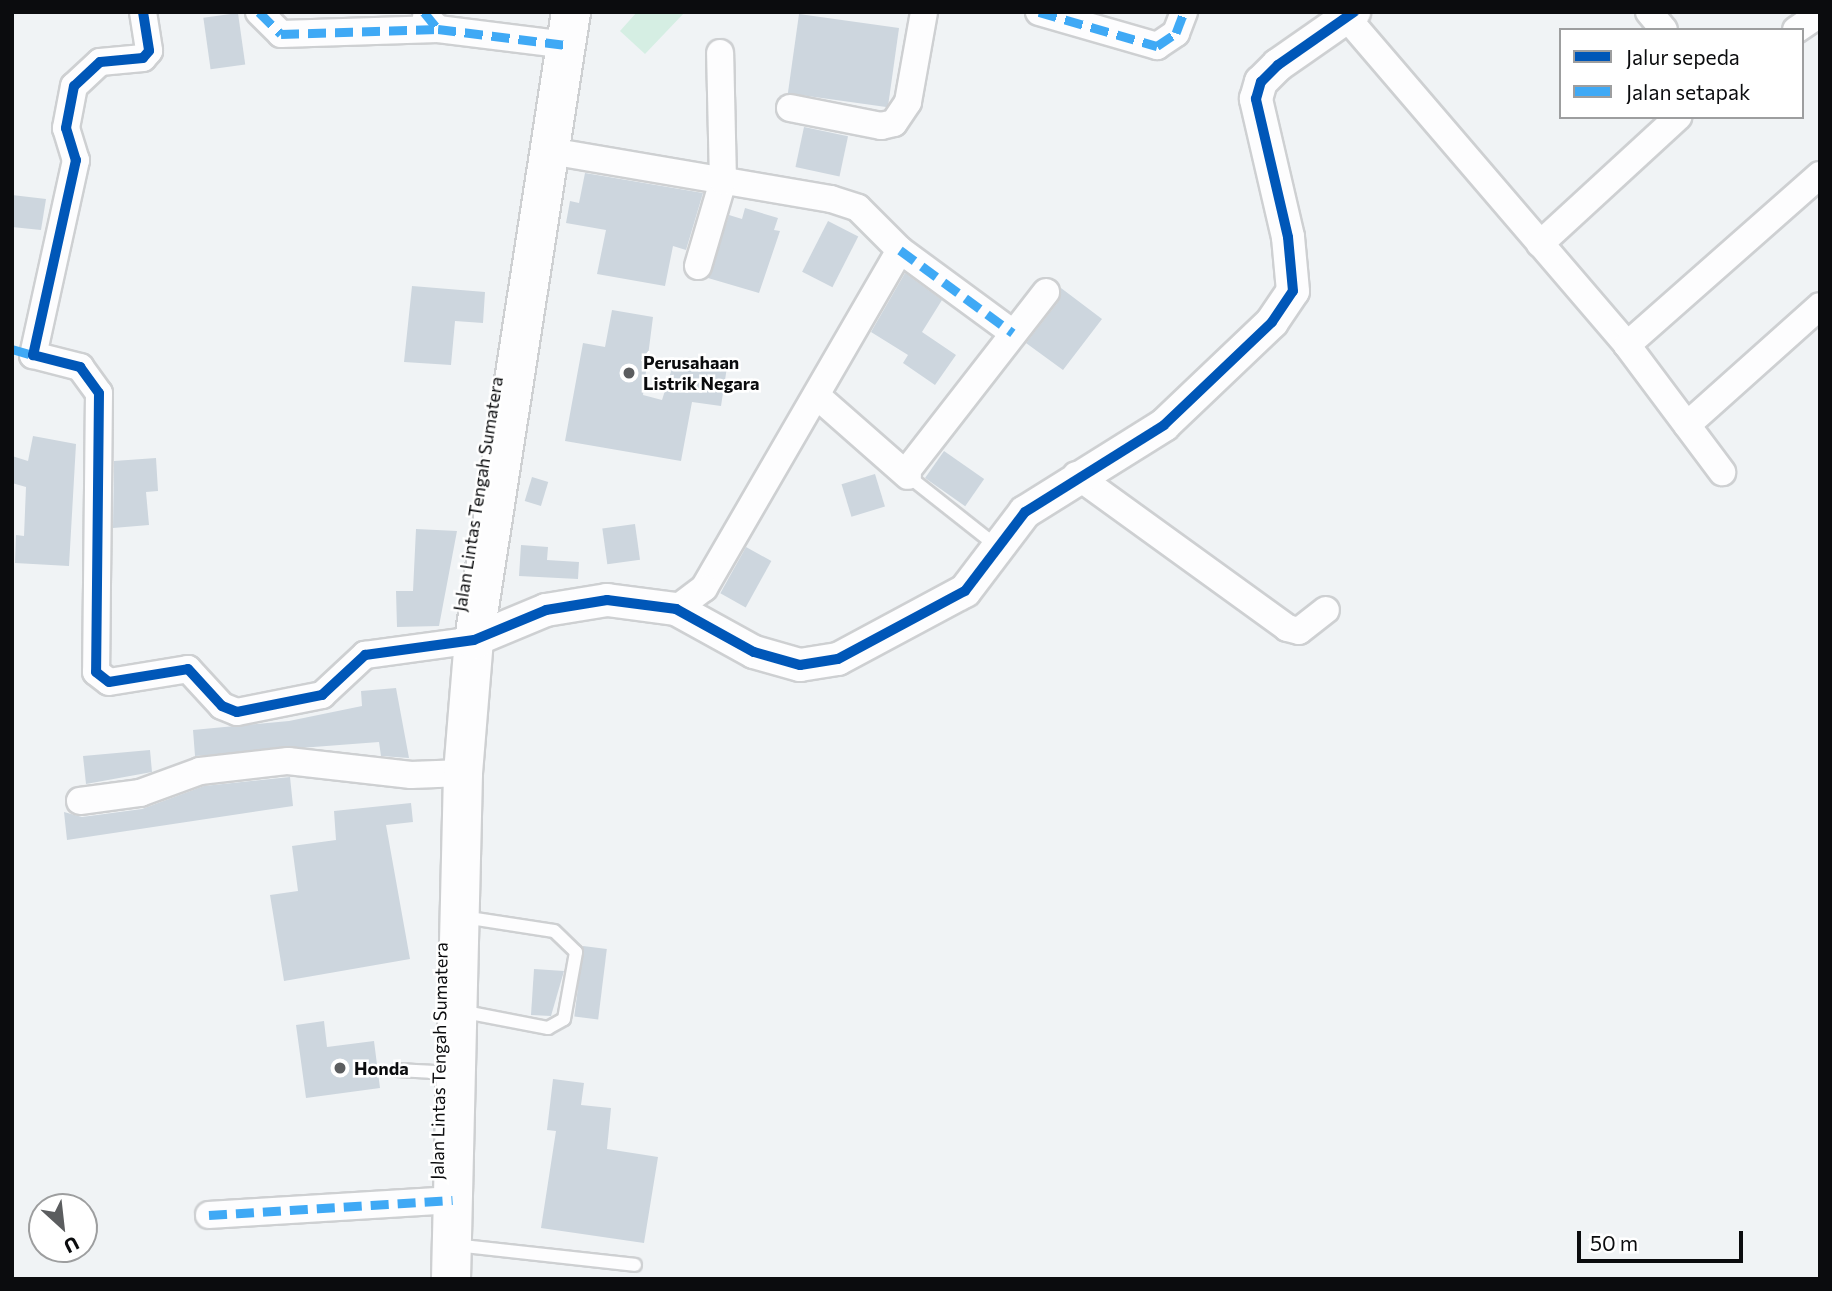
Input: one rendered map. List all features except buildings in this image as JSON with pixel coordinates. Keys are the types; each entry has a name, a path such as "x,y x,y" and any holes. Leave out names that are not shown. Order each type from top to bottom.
{"highway":[{"name":"Jalan Lintas Tengah Sumatera","path":"451,1262 463,773 474,640 568,28"}],"street":[{"path":"143,12 149,51 143,58 100,62 74,86 66,128 76,160 23,352 80,367 99,393 94,660 103,680 188,669 225,709 237,712 323,695 365,655 474,640 547,610 607,600 677,609 754,652 800,665 838,659 965,592 1026,512 1076,475 1164,425 1272,321 1293,291 1291,249 1256,99 1261,82 1278,65 1347,14 1627,345 1722,472"},
{"path":"259,12 281,34 431,20 568,28"},
{"path":"790,107 881,127 894,123 908,102 924,12"},
{"path":"1039,12 1157,46 1176,33 1184,12"},
{"path":"1649,12 1662,28"},
{"path":"1799,28 1820,13"},
{"path":"698,266 723,181 720,53"},
{"path":"1540,244 1676,119"},
{"path":"550,151 858,208 900,250 1013,333"},
{"path":"1627,345 1820,175"},
{"path":"677,609 704,588 900,250"},
{"path":"817,396 907,474 1046,292"},
{"path":"1687,425 1820,306"},
{"path":"1076,475 1287,628 1298,631 1326,610"},
{"path":"80,801 140,793 200,771 288,761 411,775 463,773"},
{"path":"209,1215 453,1200"}],"lane":[{"path":"907,474 999,548"},
{"path":"457,1011 548,1028 564,1019 573,999 576,952 554,931 460,916"},
{"path":"398,1070 454,1073"},
{"path":"451,1262 635,1265"}],"green space":[{"path":"637,12 685,12 645,54 620,31"}],"marked path":[{"path":"259,12 281,34 438,29"},
{"path":"424,12 438,29 566,45"},
{"path":"1039,12 1157,46 1176,33 1184,12"},
{"path":"900,250 1013,333"},
{"path":"12,349 33,355"},
{"path":"209,1215 453,1200"}],"cycle path":[{"path":"143,12 149,51 143,58 100,62 74,86 66,128 76,160 33,355 80,367 99,393 96,672 109,682 188,669 222,706 237,712 322,695 365,655 474,640 546,610 607,600 676,609 754,652 800,665 838,659 965,591 1025,512 1164,425 1272,322 1293,291 1288,237 1256,99 1261,82 1278,65 1354,12"}],"place":[{"name":"Perusahaan Listrik Negara","path":"629,373"},
{"name":"Honda","path":"340,1068"}]}
